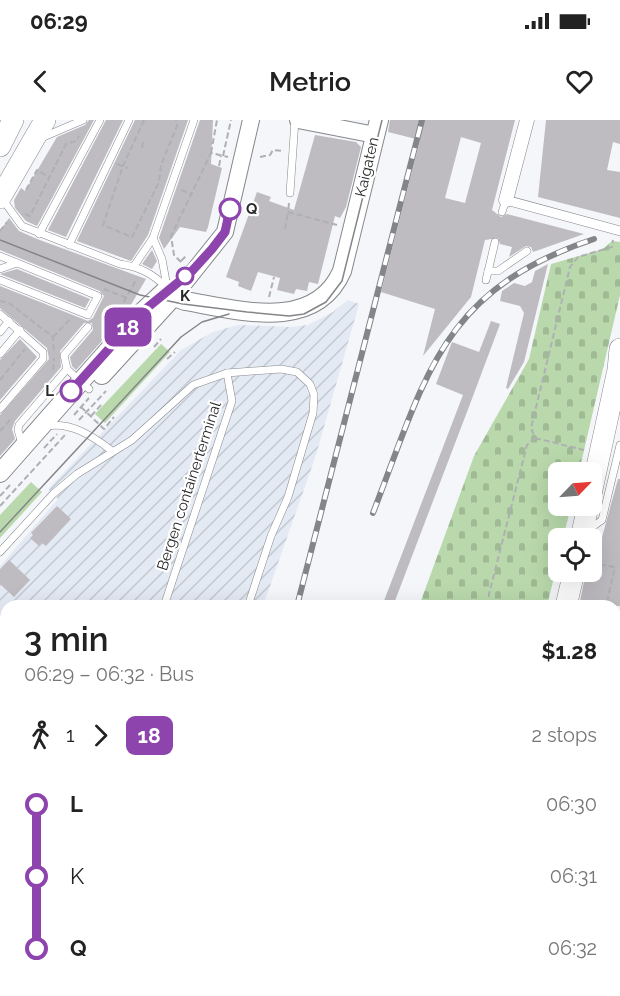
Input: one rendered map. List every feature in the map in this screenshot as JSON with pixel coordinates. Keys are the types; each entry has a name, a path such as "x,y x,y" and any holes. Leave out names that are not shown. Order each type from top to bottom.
{"main road":[{"path":"4,203 45,120"},
{"name":"Kaigaten","path":"171,292 185,301 296,312 323,299 334,288 342,271 350,220 377,128"},
{"path":"0,498 50,425 53,411 142,312 171,292"},
{"path":"598,462 619,368 620,349"},
{"path":"0,473 50,425"},
{"path":"567,600 572,582"}],"street":[{"path":"171,292 225,232 251,120"},
{"path":"297,120 377,128"},
{"path":"527,120 504,206 620,231"}],"lane":[{"path":"39,234 100,120"},
{"path":"69,245 129,120"},
{"path":"134,266 153,238 194,120"},
{"path":"290,193 297,120"},
{"path":"33,141 81,122"},
{"path":"4,203 22,226 120,264 134,266 154,275 171,292"},
{"path":"153,238 162,259 171,292"},
{"path":"486,280 495,242"},
{"path":"488,271 498,271 527,251"},
{"path":"0,256 98,296 88,315 0,280"},
{"path":"0,269 17,263"},
{"path":"0,314 43,351 43,359 0,409"},
{"path":"0,332 9,321"},
{"path":"24,448 18,430 19,424 79,380 64,355 88,327"},
{"path":"0,354 20,330"},
{"path":"0,552 53,494 112,451 132,440 193,385 227,373 281,369 297,372 310,384 314,395 313,413 301,457 250,600"},
{"name":"Bergen containerterminal","path":"166,600 232,401 227,373"},
{"path":"50,425 95,438 112,451"},
{"path":"592,528 602,520 620,446"}],"path":[{"path":"144,120 123,166 102,225 132,237 159,182 161,165 177,126 176,120"},
{"path":"188,254 181,261 174,255 171,236 211,153 217,120"},
{"path":"219,166 231,120"},
{"path":"211,153 228,157 236,120"},
{"path":"0,231 4,203 30,216 66,144 76,141 81,134 81,122"},
{"path":"76,141 86,148"},
{"path":"142,148 143,142"},
{"path":"260,157 270,154 273,150 293,152"},
{"path":"109,162 128,168"},
{"path":"26,190 38,170 49,177"},
{"path":"285,229 290,193"},
{"path":"288,212 350,220"},
{"path":"534,438 531,428 570,267 578,257 612,247 612,244"},
{"path":"268,300 274,277"},
{"path":"102,288 127,298"},
{"path":"0,380 41,328"},
{"path":"154,347 162,340 159,330"},
{"path":"167,359 175,352"},
{"path":"91,416 101,405"},
{"path":"81,407 104,429 114,417"},
{"path":"534,438 600,454"},
{"path":"488,600 527,445 534,438"},
{"path":"602,565 615,567 607,600"}],"shaded area":[{"path":"348,300 359,304 316,455 265,600 0,600 0,566 58,499 48,489 181,350 213,332 238,325 290,327 308,325 333,312"}],"green space":[{"path":"612,241 620,242 620,295 581,462 548,462 548,516 568,516 566,528 548,528 548,582 553,582 548,600 421,600 474,456 529,359 551,264 603,249"},
{"path":"161,344 170,352 105,423 95,414"},
{"path":"31,482 42,492 0,538 0,515"}],"building":[{"path":"89,120 94,120 37,226 26,221 15,208 14,200 21,188 25,191 57,137 85,125"},
{"path":"106,120 123,120 66,237 48,230"},
{"path":"135,120 188,120 148,235 131,261 77,241"},
{"path":"200,120 213,120 211,164 222,168 208,227 206,232 180,227 164,249 159,238"},
{"path":"390,120 515,120 492,210 501,217 507,214 584,234 533,252 531,247 526,246 509,257 512,247 500,244 498,238 485,240 471,297 423,356 435,309 381,292 420,140 388,132","holes":["461,137 481,143 465,203 445,198"]},
{"path":"546,120 620,120 620,144 613,142 607,170 620,172 620,218 538,197"},
{"path":"315,135 356,142 361,147 346,207 340,218 335,216 318,284 309,282 307,291 296,289 294,294 277,290 280,278 258,272 251,291 238,286 239,282 226,277 257,192 271,197 269,201 294,210"},
{"path":"9,218 19,231 146,279 125,315 76,370 72,366 70,357 93,330 92,323 84,323 60,351 61,367 15,421 12,429 15,439 0,456 0,415 49,359 47,348 0,308 0,286 88,321 93,318 104,296 100,291 0,250 0,231"},
{"path":"152,250 157,261 152,269 142,264"},
{"path":"548,264 524,362 508,389 506,388 524,313 520,306 500,301 502,291 514,283 525,286 532,282 535,271"},
{"path":"17,269 90,299 85,308 0,274"},
{"path":"491,321 500,324 395,600 384,600 463,395 436,384 452,342 479,352"},
{"path":"20,339 37,357 0,400 0,360"},
{"path":"618,479 620,479 620,600 580,600 584,582 602,582 602,537"},
{"path":"57,506 71,519 46,546 42,543 39,546 30,538 33,535 31,533"},
{"path":"9,560 30,580 14,597 0,584 0,570"}],"tram line":[{"path":"0,240 140,295 183,304 247,312 289,316 304,314 326,302 342,281 382,120"},
{"path":"0,532 181,337 202,322 229,314"}],"railway":[{"path":"299,600 422,120"},
{"path":"373,513 408,420 426,380 446,344 471,312 502,284 543,260 594,239"}],"bus line":[{"name":"18","path":"71,391 142,312 162,293 192,271 212,249 225,232 230,209"}],"place":[{"name":"Q","path":"230,209"},
{"name":"K","path":"185,276"},
{"name":"L","path":"71,391"}]}
